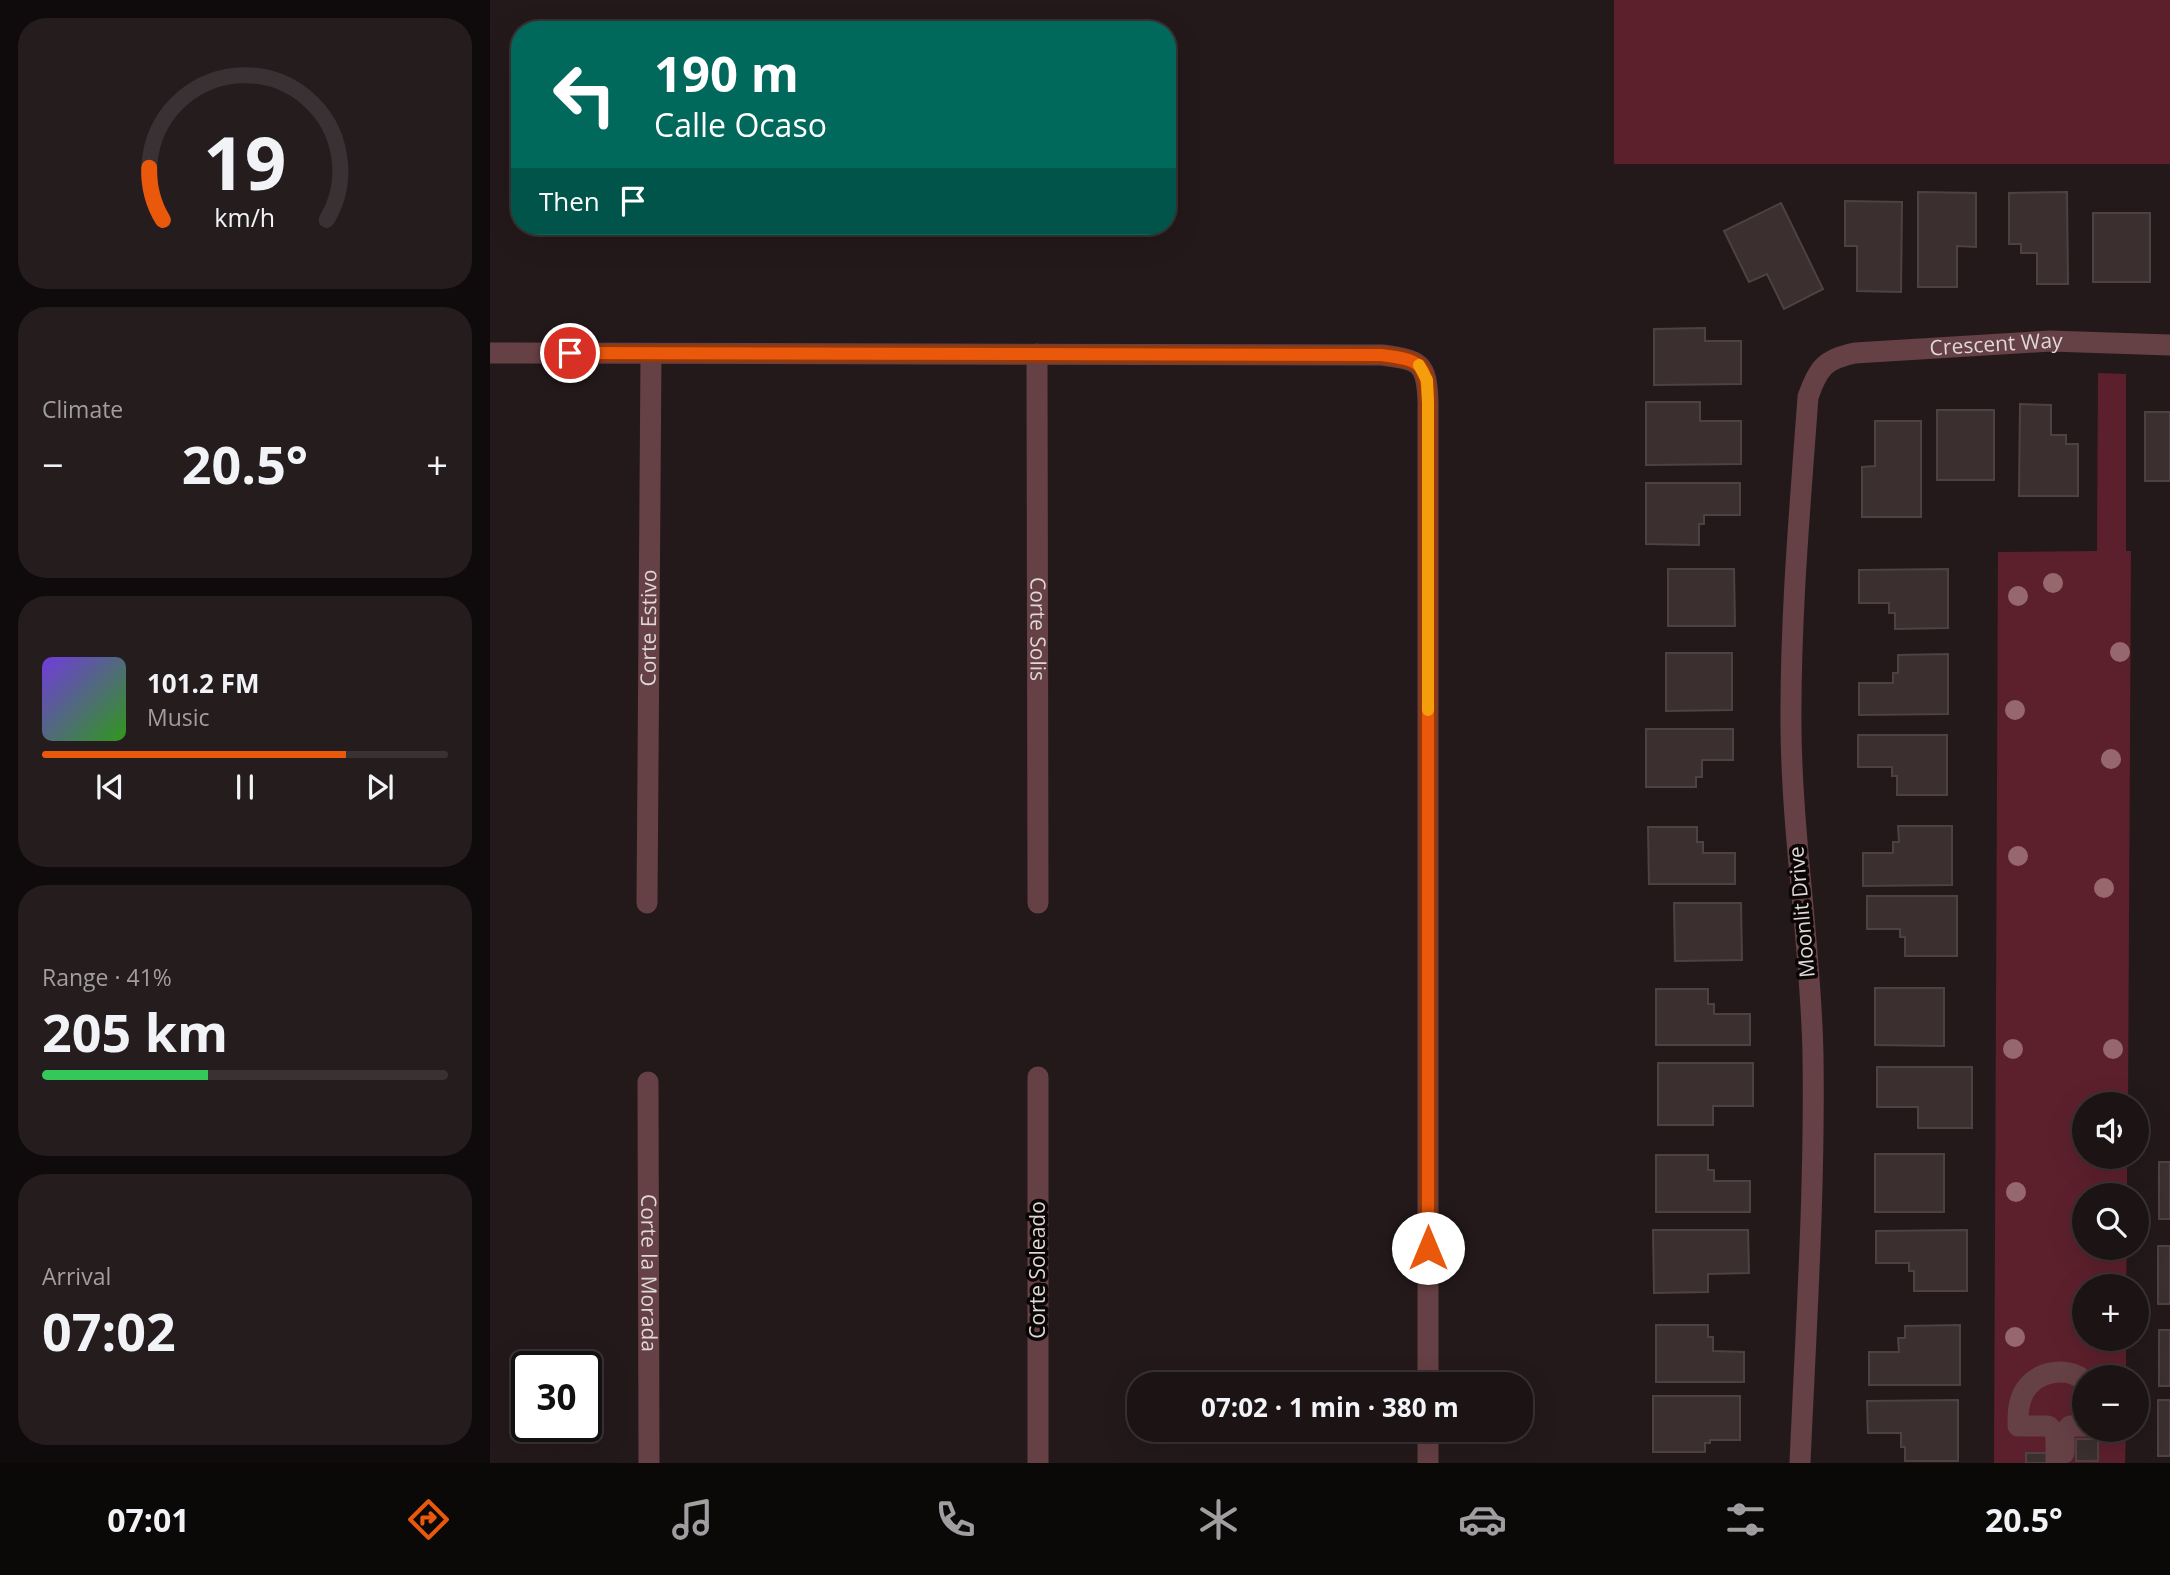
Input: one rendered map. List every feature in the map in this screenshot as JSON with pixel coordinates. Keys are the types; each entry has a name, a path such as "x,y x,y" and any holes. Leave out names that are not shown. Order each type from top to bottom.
{"street":[{"name":"Crescent Way","path":"1824,365 1838,356 1855,353 2050,341 2170,345"},
{"path":"490,353 1381,355 1405,358 1420,365 1427,380 1428,403 1428,1372"},
{"name":"Corte Estivo","path":"647,903 651,354"},
{"name":"Corte Solis","path":"1037,354 1038,903"},
{"name":"Moonlit Drive","path":"1800,1463 1813,1177 1813,1053 1807,944 1796,835 1791,730 1792,624 1808,397 1814,380 1824,365"},
{"name":"Corte Soleado","path":"1038,1077 1038,1463"},
{"name":"Corte la Morada","path":"648,1082 649,1463"},
{"path":"2056,1463 2056,1433 2048,1426 2018,1426 2018,1407 2025,1390 2041,1376 2062,1371 2072,1375"},
{"path":"2064,1463 2064,1433 2072,1426"},
{"path":"1427,1463 1428,1442"}],"shaded area":[{"path":"1614,0 2170,0 2170,164 1614,164"},
{"path":"2098,373 2126,374 2126,551 2131,551 2128,1092 2072,1092 2072,1169 2127,1169 2127,1183 2072,1183 2072,1260 2127,1260 2126,1274 2072,1274 2072,1351 2126,1351 2126,1365 2072,1365 2072,1442 2126,1442 2125,1463 1994,1463 1998,552 2097,551"}],"building":[{"path":"1918,192 1976,193 1976,247 1957,246 1957,287 1918,287"},
{"path":"2067,192 2068,284 2037,284 2037,253 2021,253 2021,244 2009,244 2009,193"},
{"path":"1845,201 1902,202 1901,292 1857,291 1857,246 1845,246"},
{"path":"1781,203 1823,289 1784,309 1767,274 1749,282 1724,231"},
{"path":"2093,213 2150,213 2150,282 2093,282"},
{"path":"1705,328 1705,341 1741,341 1741,384 1654,385 1654,329"},
{"path":"1646,402 1700,402 1700,421 1741,421 1741,464 1646,465"},
{"path":"2020,404 2051,405 2051,435 2066,435 2066,444 2078,444 2078,496 2019,496"},
{"path":"1937,410 1994,410 1994,480 1937,480"},
{"path":"2145,412 2170,412 2170,481 2145,481"},
{"path":"1875,421 1921,421 1921,517 1862,517 1862,467 1875,466"},
{"path":"1646,483 1740,483 1740,515 1704,515 1704,524 1699,524 1699,545 1646,544"},
{"path":"1668,569 1734,569 1735,626 1668,626"},
{"path":"1948,569 1948,628 1895,629 1895,613 1889,613 1889,603 1859,603 1859,570"},
{"path":"1666,653 1732,653 1732,710 1666,711"},
{"path":"1948,654 1948,714 1859,715 1859,683 1893,683 1893,673 1898,673 1898,655"},
{"path":"1646,729 1733,729 1733,760 1702,760 1702,777 1696,777 1696,787 1646,787"},
{"path":"1858,735 1947,735 1947,795 1897,795 1897,776 1892,776 1892,767 1858,767"},
{"path":"1898,826 1952,826 1952,885 1863,886 1863,853 1893,853 1893,842 1899,842"},
{"path":"1648,827 1697,827 1697,842 1703,842 1703,853 1735,853 1735,884 1649,884"},
{"path":"1867,896 1957,896 1957,956 1905,956 1905,937 1900,937 1900,929 1867,929"},
{"path":"1674,903 1741,903 1742,960 1675,961"},
{"path":"1875,988 1944,988 1944,1046 1875,1045"},
{"path":"1656,989 1708,989 1708,1004 1714,1004 1714,1014 1750,1014 1750,1045 1656,1045"},
{"path":"1658,1063 1753,1063 1753,1106 1713,1106 1713,1125 1658,1125"},
{"path":"1877,1067 1972,1067 1972,1128 1918,1128 1918,1107 1877,1107"},
{"path":"1875,1154 1944,1154 1944,1212 1875,1212"},
{"path":"1656,1155 1708,1155 1708,1170 1714,1170 1714,1181 1750,1181 1750,1212 1656,1212"},
{"path":"2159,1162 2170,1162 2170,1219 2159,1219"},
{"path":"1653,1230 1748,1230 1749,1273 1708,1274 1708,1292 1654,1293"},
{"path":"1967,1230 1967,1291 1914,1291 1914,1271 1909,1271 1909,1263 1876,1263 1876,1231"},
{"path":"2158,1246 2170,1246 2170,1304 2158,1304"},
{"path":"1656,1325 1708,1325 1708,1337 1713,1337 1713,1351 1744,1352 1744,1382 1656,1382"},
{"path":"1960,1325 1960,1385 1869,1385 1869,1352 1899,1352 1898,1338 1905,1338 1905,1326"},
{"path":"2159,1330 2170,1330 2170,1386 2159,1386"},
{"path":"1653,1396 1740,1396 1740,1440 1710,1440 1710,1443 1705,1443 1705,1452 1653,1452"},
{"path":"1958,1400 1958,1461 1905,1461 1901,1433 1868,1433 1867,1401"},
{"path":"2158,1400 2170,1400 2170,1456 2158,1456"},
{"path":"2076,1442 2098,1442 2098,1461 2076,1461"},
{"path":"2026,1453 2048,1453 2048,1463 2026,1463"}],"slow traffic":[{"path":"1419,365 1427,380 1428,403 1428,710"}],"route":[{"path":"570,353 1381,355 1405,358 1420,365 1427,380 1428,403 1428,1248"}]}
